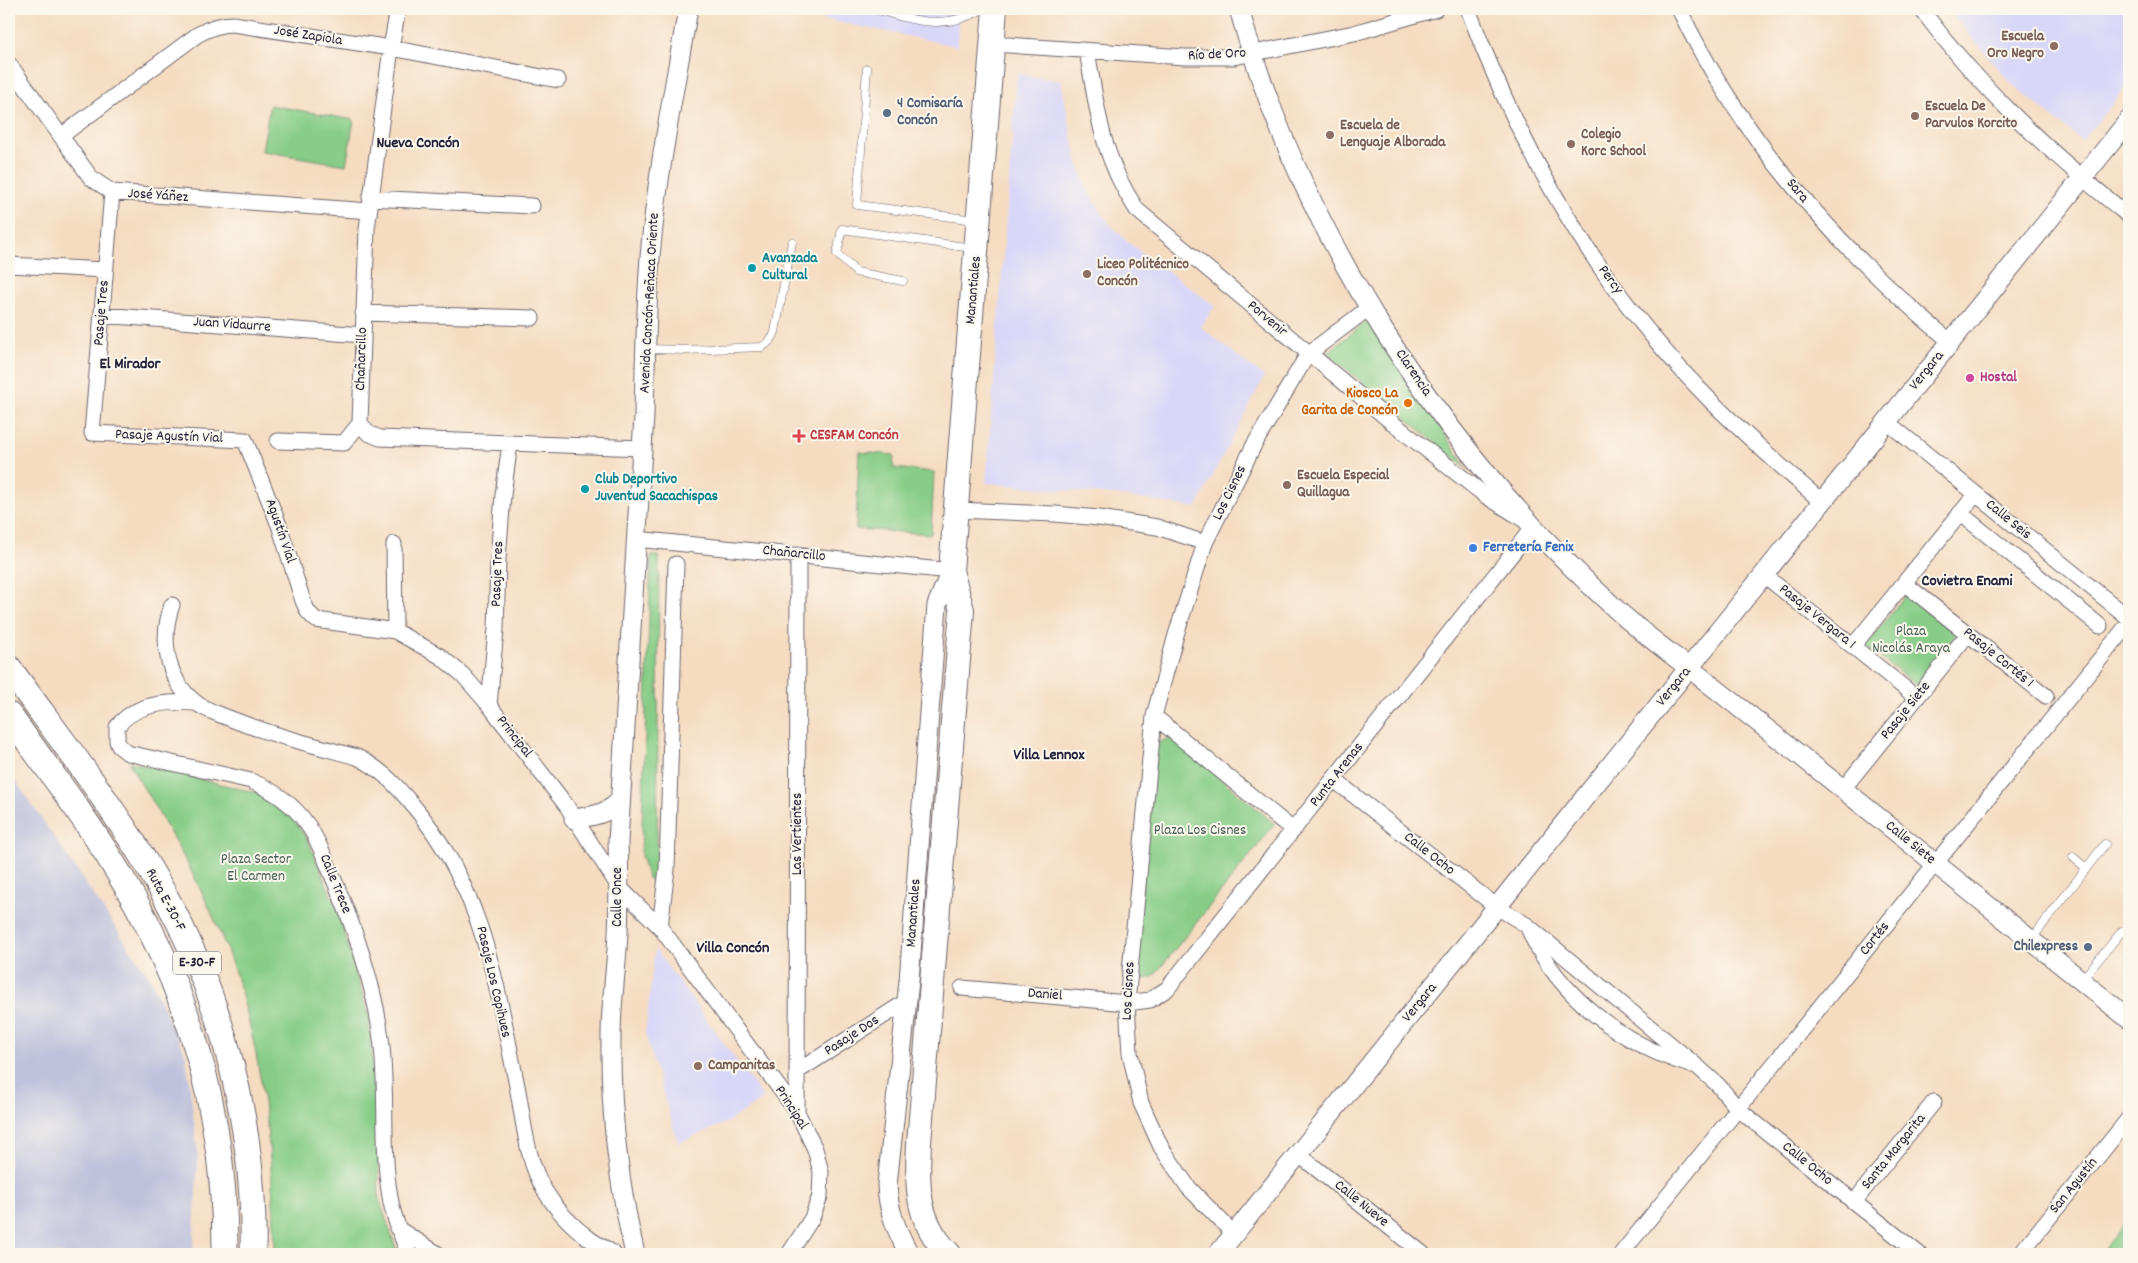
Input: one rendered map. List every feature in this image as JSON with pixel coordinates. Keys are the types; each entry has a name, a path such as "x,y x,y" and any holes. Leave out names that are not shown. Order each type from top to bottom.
{"highway":[{"name":"Ruta E-30-F","path":"9,668 101,795 138,850 163,892 193,954 221,1027 240,1101 250,1164 253,1254"},
{"name":"Ruta E-30-F","path":"9,715 72,802 116,868 148,924 177,988 199,1052 213,1109 220,1150 225,1254"}],"main road":[{"name":"Manantiales","path":"949,1254 928,1227 919,1196 918,1180 924,1078 962,610 951,570 995,9"}],"street":[{"name":"Chañarcillo","path":"360,423 363,313 369,205 398,9"},
{"name":"Avenida Concón-Reñaca Oriente","path":"636,539 650,256 656,207 688,9"},
{"name":"Clarencia","path":"1239,9 1251,53 1303,182 1327,231 1370,307 1409,369 1434,405 1534,526 1616,609 1689,668"},
{"name":"Río de Oro","path":"993,44 1216,58 1354,33 1436,9"},
{"name":"Percy","path":"1468,9 1498,83 1528,149 1574,227 1614,287 1661,346 1704,394 1772,459 1822,502"},
{"name":"Sara","path":"1679,9 1728,96 1782,173 1844,245 1877,278 1951,342"},
{"path":"1921,9 1962,61 1990,92 2050,151 2129,216"},
{"name":"José Zapiola","path":"61,136 198,35 214,26 233,24 391,48 558,80"},
{"name":"Porvenir","path":"1086,51 1106,149 1114,171 1138,210 1308,354 1486,496 1534,526"},
{"name":"José Yáñez","path":"9,64 91,178 112,192 369,205 532,206"},
{"name":"Vergara","path":"1218,1254 2129,120"},
{"name":"Pasaje Tres","path":"92,433 112,192"},
{"path":"9,265 105,270"},
{"name":"Los Cisnes","path":"1234,1234 1203,1205 1169,1160 1150,1125 1133,1070 1127,1002 1154,716 1176,635 1206,543 1254,445 1308,354 1370,307"},
{"path":"363,313 532,318"},
{"name":"Juan Vidaurre","path":"102,315 363,335"},
{"name":"Calle Seis","path":"1887,422 2129,618"},
{"path":"278,441 344,444 360,423 368,433 380,438 642,448"},
{"name":"Pasaje Agustín Vial","path":"92,433 245,440"},
{"name":"Agustín Vial","path":"245,440 279,525 302,601 308,612 316,620"},
{"name":"Pasaje Tres","path":"489,705 496,629 501,513 510,443"},
{"path":"1853,646 1976,494"},
{"path":"956,510 1055,514 1099,518 1157,527 1206,543"},
{"name":"Calle Seis","path":"1960,513 2100,626"},
{"name":"Punta Arenas","path":"1127,1002 1150,1000 1167,989 1534,526"},
{"name":"Chañarcillo","path":"636,539 951,570"},
{"name":"Calle Once","path":"635,1254 617,1160 611,1078 611,1034 617,948 620,800 636,539"},
{"path":"394,544 395,632"},
{"name":"Las Vertientes","path":"797,1112 798,555"},
{"path":"660,927 667,869 676,564"},
{"name":"Manantiales","path":"909,1254 893,1224 889,1209 887,1185 907,1001 937,605 951,570"},
{"name":"Pasaje Vergara 1","path":"1764,575 1917,698"},
{"name":"Pasaje Cortés 1","path":"1904,582 2046,696"},
{"name":"Pasaje Los Copihues","path":"172,605 166,628 167,654 177,681 196,703 249,726 370,762 391,779 423,818 462,880 483,932 497,987 527,1143 537,1175 549,1198 565,1218 585,1235 614,1254"},
{"name":"Principal","path":"316,620 395,632 440,656 463,675 489,705 566,805 619,887 660,927 797,1112 817,1155 821,1184 820,1196 812,1218 788,1254"},
{"name":"Cortés","path":"1621,1254 2129,623"},
{"name":"Pasaje Siete","path":"1843,789 1968,634"},
{"name":"Calle Siete","path":"1689,668 2129,1019"},
{"name":"Calle Trece","path":"196,703 165,703 138,711 126,717 117,727 117,741 119,746 128,753 177,763 250,781 262,786 282,798 295,810 316,838 346,908 372,989 382,1046 385,1156 390,1198 397,1228 409,1254"},
{"path":"1154,716 1293,830"},
{"name":"Calle Ocho","path":"1333,779 1497,907 1528,926 1699,1068 1718,1085 1738,1109 1919,1254"},
{"path":"574,819 596,816 613,808 620,800"},
{"name":"Calle Ocho","path":"1528,926 1536,945 1555,975 1565,987 1592,1011 1642,1045 1666,1057 1699,1068"},
{"name":"Daniel","path":"962,988 1127,1002"},
{"name":"Pasaje Dos","path":"798,1072 907,1001"},
{"name":"Santa Margarita","path":"1854,1202 1934,1102"},
{"name":"San Agustín","path":"2020,1254 2129,1118"},
{"name":"Calle Nueve","path":"1298,1154 1423,1254"},
{"path":"397,1228 438,1254"}],"lane":[{"path":"875,9 907,19 938,23 963,18 983,9"},
{"path":"867,69 858,205 979,220"},
{"path":"903,281 856,272 837,254 842,229 977,248"},
{"path":"644,349 686,350 762,347 766,345 776,332 792,242"},
{"path":"2031,940 2105,844"},
{"path":"2073,857 2086,868"},
{"path":"2081,981 2122,931"}],"shaded area":[{"path":"772,9 959,9 957,46"},
{"name":"Escuela Oro Negro","path":"1947,9 2129,9 2129,83 2082,141 2013,85"},
{"name":"Liceo Politécnico Concón","path":"1017,74 1061,81 1077,161 1089,193 1110,225 1129,243 1215,306 1201,327 1264,377 1196,508 1123,496 986,483"},
{"path":"9,771 150,978 186,1055 198,1155 193,1254 9,1254"},
{"name":"Campanitas","path":"655,949 764,1098 726,1123 678,1143 645,1034"}],"green space":[{"path":"270,105 354,120 346,165 262,151"},
{"path":"1371,318 1467,469 1327,353"},
{"path":"859,452 894,455 893,468 934,472 931,534 856,529"},
{"path":"651,556 659,556 657,885 648,878 641,856"},
{"name":"Plaza Nicolás Araya","path":"1907,593 1957,635 1916,685 1865,646"},
{"name":"Plaza Los Cisnes","path":"1171,737 1275,824 1153,977 1143,979 1134,973 1156,744"},
{"name":"Plaza Sector El Carmen","path":"130,762 262,794 288,812 308,840 338,912 369,1018 378,1139 379,1199 398,1254 275,1254 267,1124 253,1038 242,996 229,955 194,876"},
{"path":"2129,1219 2129,1254 2100,1254"}],"place":[{"name":"Escuela Oro Negro","path":"2054,46"},
{"name":"4 Comisaría Concón","path":"887,113"},
{"name":"Escuela De Parvulos Korcito","path":"1915,116"},
{"name":"Escuela de Lenguaje Alborada","path":"1330,135"},
{"name":"Colegio Korc School","path":"1571,144"},
{"name":"Avanzada Cultural","path":"752,268"},
{"name":"Liceo Politécnico Concón","path":"1087,274"},
{"name":"Hostal","path":"1970,378"},
{"name":"Kiosco La Garita de Concón","path":"1408,403"},
{"name":"CESFAM Concón","path":"799,436"},
{"name":"Escuela Especial Quillagua","path":"1287,485"},
{"name":"Club Deportivo Juventud Sacachispas","path":"585,489"},
{"name":"Ferretería Fenix","path":"1473,548"},
{"name":"Chilexpress","path":"2088,947"},
{"name":"Campanitas","path":"698,1066"}],"district":[{"name":"Nueva Concón","path":"418,143"},
{"name":"El Mirador","path":"130,364"},
{"name":"Covietra Enami","path":"1967,581"},
{"name":"Villa Lennox","path":"1049,755"},
{"name":"Villa Concón","path":"733,948"}]}
